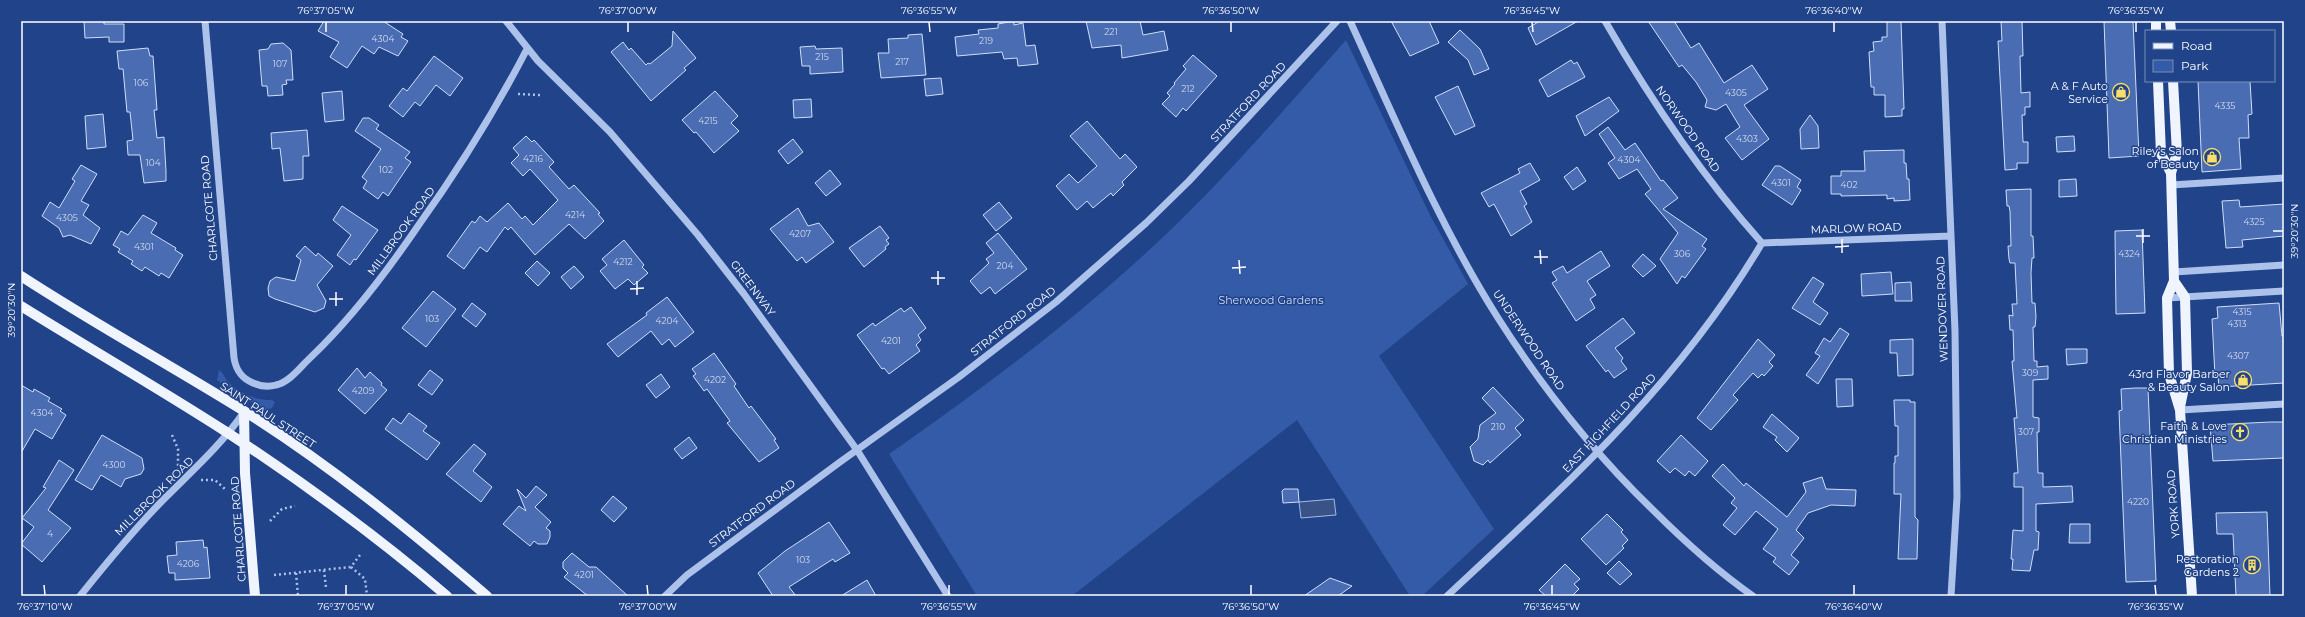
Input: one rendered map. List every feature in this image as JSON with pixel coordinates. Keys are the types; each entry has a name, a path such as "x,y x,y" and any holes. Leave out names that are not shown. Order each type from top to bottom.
{"main road":[{"name":"YORK ROAD","path":"2158,82 2161,154 2171,173"},
{"name":"YORK ROAD","path":"2173,82 2177,154 2171,173 2174,276 2167,298 2169,374 2180,410"},
{"name":"SAINT PAUL STREET","path":"21,276 244,411 358,491 487,596"},
{"path":"2174,276 2185,297"},
{"name":"YORK ROAD","path":"2185,297 2186,374 2180,410 2192,596"},
{"path":"21,306 244,444 396,553 447,596"},
{"name":"CHARLCOTE ROAD","path":"244,411 244,444 255,596"}],"street":[{"name":"CHARLCOTE ROAD","path":"205,21 234,358 236,367 244,378 254,384"},
{"name":"GREENWAY","path":"506,21 527,49 610,132 698,235 744,294 857,450 948,596"},
{"name":"STRATFORD ROAD","path":"665,596 693,571 1017,334 1129,238 1190,181 1337,21"},
{"name":"UNDERWOOD ROAD","path":"1350,21 1409,151 1475,280 1527,361 1598,452 1666,523 1701,555 1753,596"},
{"name":"NORWOOD ROAD","path":"1605,21 1649,94 1717,189 1762,243"},
{"name":"WENDOVER ROAD","path":"1942,21 1955,331 1957,497 1951,596"},
{"name":"MILLBROOK ROAD","path":"254,384 266,386 277,385 287,380 334,335 383,276 475,142 527,49"},
{"path":"2171,185 2284,178"},
{"name":"MARLOW ROAD","path":"1762,243 1951,236"},
{"name":"EAST HIGHFIELD ROAD","path":"1447,596 1598,452 1675,368 1721,307 1762,243"},
{"path":"2174,276 2284,265"},
{"path":"2167,298 2284,291"},
{"path":"2180,410 2284,404"},
{"name":"MILLBROOK ROAD","path":"80,596 136,529 229,434 244,411"}],"path":[{"path":"518,94 540,95"},
{"path":"172,435 178,449 178,469"},
{"path":"200,480 215,480 225,489"},
{"path":"270,521 282,509 295,506"},
{"path":"274,575 351,567 360,555"},
{"path":"351,567 365,579 367,596"},
{"path":"324,570 326,588"},
{"path":"296,573 298,596"}],"green space":[{"name":"Sherwood Gardens","path":"1346,40 1430,215 1468,284 1379,356 1494,529 1422,596 1410,596 1297,420 1072,596 977,596 889,454 956,406 1054,332 1148,251 1225,175"},
{"path":"219,370 228,382 243,393 275,402 272,408 264,411 217,380"}],"shaded area":[{"path":"1334,499 1336,515 1301,518 1299,502"}],"building":[{"path":"84,21 104,21 104,24 124,24 124,42 109,42 109,37 85,38"},
{"path":"324,21 383,21 403,34 401,37 408,41 398,56 379,47 374,54 362,46 347,68 330,57 339,42 318,31"},
{"path":"1014,21 1014,25 1023,23 1026,46 1035,45 1038,64 1018,66 1017,58 1004,59 1002,52 957,56 955,37 979,34 978,30 998,28 998,24"},
{"path":"1086,21 1140,21 1143,35 1164,31 1168,50 1122,58 1121,45 1092,48"},
{"path":"1391,21 1429,21 1439,43 1410,56"},
{"path":"1540,21 1578,21 1536,45 1528,28"},
{"path":"1648,21 1674,21 1691,48 1699,43 1724,83 1752,65 1768,89 1744,105 1769,139 1742,160 1725,138 1740,127 1726,104 1716,110 1705,107 1707,100 1696,82 1682,65 1679,67"},
{"path":"1887,21 1901,21 1904,109 1902,109 1902,116 1885,117 1885,95 1874,95 1874,87 1871,87 1869,52 1874,51 1873,42 1882,41 1882,37 1887,37"},
{"path":"2001,21 2022,21 2023,56 2020,56 2021,93 2030,92 2030,107 2025,107 2025,115 2022,115 2023,142 2028,142 2028,163 2017,163 2017,169 2005,170 1998,41 2002,41"},
{"name":"A & F Auto Service","path":"2104,21 2133,21 2139,156 2109,158"},
{"path":"1460,30 1480,49 1489,69 1474,75 1468,60 1448,42"},
{"path":"673,31 696,58 684,68 686,70 651,101 611,52 623,42 629,50 631,48 646,65 648,63 650,64 672,46"},
{"path":"922,34 926,75 881,78 878,53 889,53 888,39 908,38 908,35"},
{"path":"283,43 291,50 293,80 286,80 287,84 282,85 283,95 268,96 267,86 262,86 259,50 268,49 271,44"},
{"path":"815,46 816,49 842,48 843,72 810,74 810,66 802,66 800,47"},
{"path":"148,48 150,56 153,56 157,110 154,110 157,138 164,137 166,181 144,183 140,155 128,155 127,141 133,140 130,112 127,112 123,69 119,69 117,51"},
{"path":"1193,55 1217,76 1186,111 1183,108 1176,117 1162,104 1170,96 1167,93 1186,69 1183,66"},
{"path":"434,56 463,78 450,96 436,85 420,106 415,102 403,117 389,106 403,88 407,91"},
{"path":"1571,60 1574,64 1577,62 1585,77 1548,97 1539,80"},
{"path":"941,78 943,94 926,96 924,79"},
{"path":"2198,82 2250,82 2252,114 2248,115 2249,138 2239,138 2241,169 2202,172"},
{"path":"1458,86 1475,126 1455,135 1435,97"},
{"path":"342,91 344,120 325,122 322,93"},
{"path":"715,91 738,116 731,123 739,131 714,153 696,132 694,133 682,120"},
{"path":"1609,97 1619,111 1585,136 1576,116"},
{"path":"811,99 812,117 794,118 793,100"},
{"path":"103,114 106,147 87,149 85,116"},
{"path":"1810,115 1818,126 1819,148 1801,149 1800,129"},
{"path":"363,118 369,118 379,125 376,129 410,152 405,158 411,162 388,196 383,192 378,199 363,188 367,181 362,177 381,149 355,131"},
{"path":"1087,121 1120,159 1125,154 1137,167 1122,182 1124,185 1113,196 1111,193 1093,208 1087,201 1077,210 1056,186 1069,174 1078,183 1097,166 1070,136"},
{"path":"1608,127 1625,150 1635,143 1661,181 1663,180 1678,198 1663,209 1707,239 1702,246 1706,249 1685,278 1682,276 1677,284 1660,259 1678,233 1645,194 1651,189 1637,169 1619,179 1608,163 1615,158 1599,134"},
{"path":"307,130 309,156 303,156 303,179 284,181 280,148 272,149 271,133"},
{"path":"526,136 532,142 534,140 554,162 549,167 569,189 574,185 600,213 598,214 604,221 585,239 569,224 535,255 511,227 508,230 505,227 487,252 480,247 464,269 447,256 472,221 475,223 480,216 487,222 508,203 522,219 525,216 533,225 558,200 530,169 523,176 511,163 519,155 513,148"},
{"path":"2074,136 2075,151 2057,152 2056,137"},
{"path":"793,139 803,152 788,164 778,151"},
{"path":"1904,150 1904,163 1906,163 1907,179 1909,179 1910,200 1894,201 1894,198 1887,199 1887,195 1841,196 1841,194 1831,194 1831,176 1841,176 1841,171 1865,171 1864,151"},
{"path":"1530,163 1540,180 1520,191 1527,204 1524,206 1532,222 1511,236 1494,204 1489,207 1481,193 1520,173 1518,169"},
{"path":"81,165 97,174 81,201 89,205 83,215 100,228 91,244 70,235 63,237 59,228 42,216 50,202 59,208 75,181 72,179"},
{"path":"1775,166 1780,166 1801,180 1797,187 1801,190 1792,205 1762,185"},
{"path":"1577,167 1586,181 1573,190 1564,177"},
{"path":"830,170 841,184 826,196 815,183"},
{"path":"2076,179 2077,196 2059,197 2059,180"},
{"path":"2031,189 2031,236 2033,236 2034,258 2032,258 2031,273 2032,303 2035,303 2036,317 2035,327 2033,327 2034,361 2037,361 2037,367 2048,366 2048,379 2033,380 2033,417 2039,418 2039,432 2037,432 2038,473 2043,473 2043,487 2072,486 2073,502 2036,504 2036,531 2039,532 2038,550 2034,550 2030,571 2012,570 2013,559 2011,559 2013,530 2023,531 2023,487 2014,487 2014,473 2018,473 2014,418 2017,418 2012,361 2014,361 2013,330 2010,330 2009,315 2013,316 2012,304 2017,304 2015,263 2010,263 2009,259 2008,246 2011,246 2010,211 2009,206 2007,206 2006,190"},
{"path":"2239,200 2240,207 2284,204 2284,236 2242,240 2243,247 2226,248 2222,201"},
{"path":"999,202 1012,218 996,231 983,215"},
{"path":"342,206 378,230 356,260 354,259 350,265 337,255 351,235 333,220"},
{"path":"798,208 808,226 819,223 834,242 806,263 802,257 797,261 770,229"},
{"path":"143,215 157,223 151,233 176,248 175,250 183,255 169,278 161,273 159,276 145,267 142,271 131,264 133,261 118,252 120,249 113,245 121,231 128,235"},
{"path":"880,226 889,238 886,240 889,244 885,247 886,249 864,267 849,248"},
{"path":"2142,230 2145,313 2116,314 2115,231"},
{"path":"998,233 1027,269 995,294 990,287 981,294 970,281 989,263 986,259 994,253 986,243"},
{"path":"624,240 644,265 642,267 648,273 634,285 628,279 615,289 600,271 607,265 602,259"},
{"path":"305,246 316,256 318,253 333,266 317,285 326,301 324,308 315,312 269,296 268,288 270,281 276,277 295,281 301,260 296,256"},
{"path":"1601,251 1610,266 1587,281 1596,295 1590,299 1595,308 1576,321 1552,283 1557,280 1552,272 1563,266 1567,273"},
{"path":"1643,254 1656,266 1643,277 1632,266"},
{"path":"537,261 550,273 538,286 525,273"},
{"path":"574,266 584,277 571,289 561,277"},
{"path":"1891,272 1893,294 1862,296 1861,274"},
{"path":"1813,277 1824,284 1813,302 1828,313 1820,325 1792,308"},
{"path":"1911,282 1912,301 1895,301 1895,283"},
{"path":"433,291 456,309 426,347 402,328"},
{"path":"667,297 694,332 675,347 669,339 662,345 651,331 618,357 607,344 647,315 646,313"},
{"path":"472,303 486,314 476,327 462,316"},
{"path":"2279,303 2282,336 2284,336 2284,383 2219,387 2218,376 2215,376 2212,319 2218,318 2217,307"},
{"path":"911,307 926,328 918,335 921,340 916,345 920,351 889,374 884,368 882,369 857,335 873,323 875,326 901,308 904,312"},
{"path":"1623,318 1635,333 1615,348 1623,358 1621,361 1627,369 1614,378 1608,370 1606,372 1586,346"},
{"path":"1840,328 1849,334 1818,384 1806,375 1820,356 1815,353 1824,338 1830,342"},
{"path":"1758,339 1775,355 1769,362 1773,366 1764,376 1762,374 1758,378 1753,373 1733,395 1738,400 1711,430 1697,418"},
{"path":"1913,339 1913,375 1898,376 1897,353 1890,353 1890,340"},
{"path":"2066,349 2087,349 2087,363 2067,365"},
{"path":"714,353 736,384 734,386 749,408 751,406 776,439 774,440 779,448 759,462 727,423 730,421 707,389 704,391 693,376 696,374 692,369"},
{"path":"357,368 365,378 370,372 387,390 365,414 338,390"},
{"path":"430,370 443,380 432,395 418,385"},
{"path":"661,374 670,387 656,398 646,385"},
{"path":"1836,379 1852,379 1853,406 1837,407"},
{"path":"21,385 33,392 34,389 50,398 48,401 62,409 60,411 66,415 52,439 35,429 21,453"},
{"path":"1493,387 1524,420 1515,428 1521,435 1490,463 1488,460 1483,465 1474,461 1470,447 1478,439 1480,425 1496,413 1482,398"},
{"path":"2148,388 2156,581 2126,582 2119,411 2122,410 2121,389"},
{"path":"1894,400 1910,400 1910,402 1915,402 1915,517 1918,520 1917,559 1898,559 1901,494 1894,494 1894,463 1895,456 1898,456 1898,426 1895,426"},
{"path":"409,413 427,426 423,431 440,443 427,460 385,429 393,418 401,424"},
{"path":"1772,414 1799,438 1787,452 1775,440 1777,437 1763,427"},
{"path":"2284,422 2284,458 2213,461 2210,425"},
{"path":"102,435 142,458 144,469 141,474 125,479 121,487 101,475 92,490 75,480"},
{"path":"1681,435 1708,461 1695,476 1689,471 1685,476 1675,468 1670,473 1657,461"},
{"path":"689,437 697,448 682,459 674,449"},
{"path":"474,444 486,454 473,471 492,487 481,502 446,474"},
{"path":"59,460 74,470 48,510 71,528 42,562 21,544 34,527 22,518 46,488 43,487"},
{"path":"1723,464 1744,486 1746,483 1787,517 1806,492 1803,483 1822,477 1826,489 1856,490 1855,506 1831,505 1808,513 1796,530 1804,538 1791,555 1799,562 1789,575 1773,562 1776,558 1763,549 1778,529 1756,511 1735,535 1723,525 1737,508 1731,503 1735,498 1712,476"},
{"path":"536,486 547,495 535,507 551,522 546,528 550,531 550,537 547,544 538,544 534,541 530,546 503,524 519,506 526,511 517,489 526,498"},
{"path":"1284,489 1298,489 1299,502 1283,503 1282,491"},
{"path":"613,496 627,508 614,522 601,510"},
{"name":"Restoration Gardens 2","path":"2267,512 2270,596 2236,596 2233,534 2217,534 2216,513"},
{"path":"1607,514 1623,530 1621,532 1628,540 1622,546 1624,548 1606,565 1581,539"},
{"path":"829,522 850,553 835,562 833,559 789,587 796,596 773,596 758,573 785,551"},
{"path":"2070,524 2090,524 2090,543 2069,543"},
{"path":"203,540 204,548 207,547 210,578 175,580 175,573 169,573 167,556 177,555 176,542"},
{"path":"572,553 589,567 596,567 628,596 588,596 564,577 568,573 563,568 563,562"},
{"path":"1619,561 1632,574 1620,585 1607,573"},
{"path":"1565,564 1580,579 1574,584 1579,589 1572,596 1546,596 1539,590"},
{"path":"1330,578 1352,586 1338,596 1304,596"},
{"path":"867,580 876,596 841,596"}],"place":[{"name":"A & F Auto Service","path":"2121,92"},
{"name":"Riley's Salon of Beauty","path":"2212,157"},
{"name":"43rd Flavor Barber & Beauty Salon","path":"2243,380"},
{"name":"Faith & Love Christian Ministries","path":"2240,432"},
{"name":"Restoration Gardens 2","path":"2252,565"}]}
